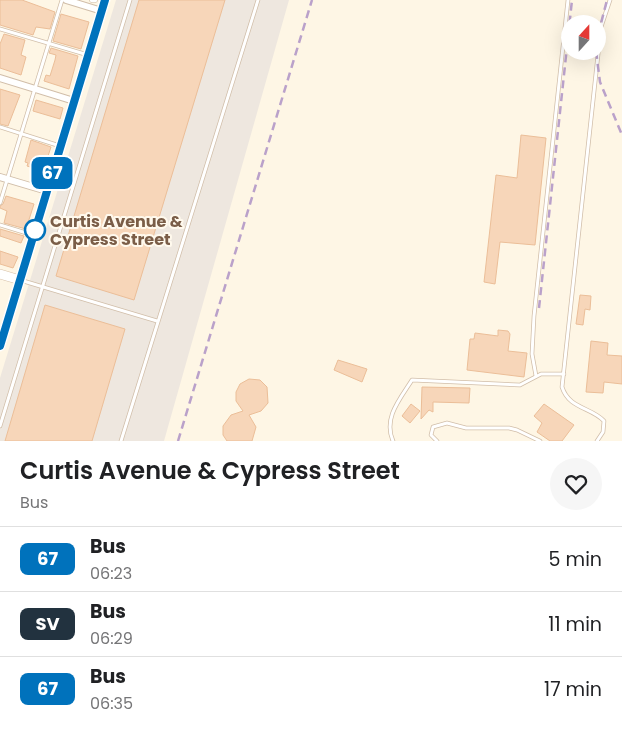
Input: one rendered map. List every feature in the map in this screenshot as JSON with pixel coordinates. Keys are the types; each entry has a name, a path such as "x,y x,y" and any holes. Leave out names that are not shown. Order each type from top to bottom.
{"main road":[{"path":"0,346 3,325 20,280 105,0"},
{"path":"0,274 20,280"}],"street":[{"path":"66,0 102,11"},
{"path":"0,78 74,101"},
{"path":"0,177 47,191"}],"lane":[{"path":"0,203 62,0"},
{"path":"0,426 130,0"},
{"path":"121,441 258,0"},
{"path":"536,376 532,354 534,316 568,0"},
{"path":"597,441 603,432 604,421 575,405 568,399 562,387 601,27 610,0"},
{"path":"0,29 88,55"},
{"path":"0,127 60,146"},
{"path":"0,225 34,235"},
{"path":"20,280 157,321"},
{"path":"393,441 390,429 392,413 412,380 520,384 536,376 548,373 564,374"},
{"path":"437,441 431,436 433,427 447,423 466,428 517,430 540,441"}],"shaded area":[{"path":"116,0 289,0 164,441 0,441 0,378"}],"building":[{"path":"0,0 22,0 55,12 50,29 36,27 33,35 0,25"},
{"path":"139,0 225,0 134,300 56,276"},
{"path":"61,14 89,22 81,49 53,41"},
{"path":"4,34 25,40 21,55 26,57 21,75 0,68 0,44"},
{"path":"51,48 78,56 69,89 44,81 46,75 50,76 55,60 56,55 49,53"},
{"path":"0,89 20,95 8,126 0,124"},
{"path":"36,100 63,108 60,119 33,111"},
{"path":"521,135 546,138 535,245 500,242 495,284 484,282 496,175 517,178"},
{"path":"31,140 51,147 43,171 27,166 28,163 25,162"},
{"path":"6,196 34,204 26,229 4,223 7,211 0,208 0,206 3,204"},
{"path":"0,229 24,236 21,243 0,236"},
{"path":"0,251 18,257 13,268 0,264"},
{"path":"580,295 591,296 590,310 585,309 583,325 576,324"},
{"path":"45,305 125,329 92,441 5,441"},
{"path":"498,330 508,331 510,334 508,351 527,353 524,377 467,370 470,339 474,339 475,333 498,336"},
{"path":"591,341 608,343 607,355 622,356 622,384 604,382 603,393 586,392"},
{"path":"338,360 367,369 362,382 334,370"},
{"path":"249,379 260,380 267,387 268,403 261,411 249,415 256,427 252,441 227,441 223,435 223,426 231,415 243,411 236,401 236,392 240,384"},
{"path":"422,387 470,388 469,403 433,402 433,412 429,410 421,419"},
{"path":"411,404 420,411 410,423 402,416"},
{"path":"544,404 574,425 562,441 550,441 537,432 542,423 534,416"}],"railway":[{"path":"178,441 312,0"},
{"path":"539,308 572,0"},
{"path":"603,15 607,0"},
{"path":"597,60 600,82 622,135"}],"bus line":[{"name":"67","path":"0,346 105,0"}],"place":[{"name":"Curtis Avenue & Cypress Street","path":"35,230"}]}
